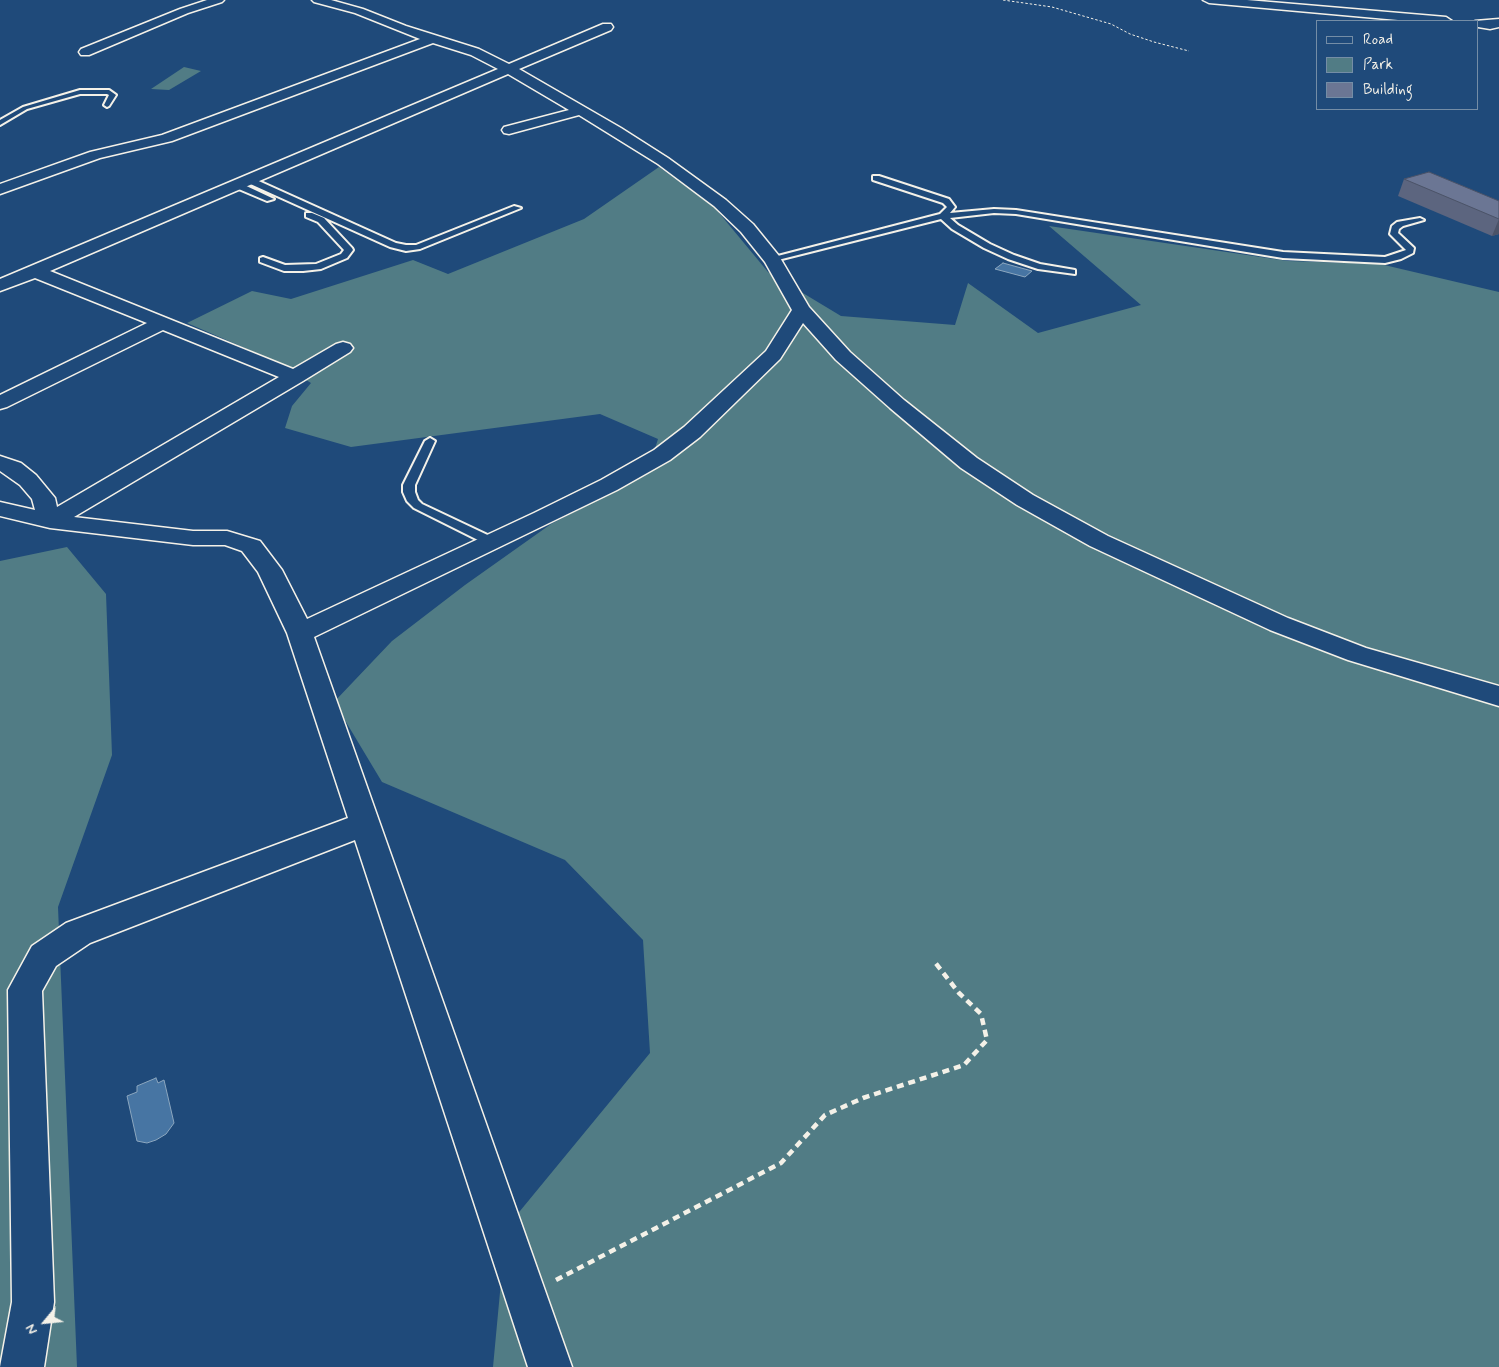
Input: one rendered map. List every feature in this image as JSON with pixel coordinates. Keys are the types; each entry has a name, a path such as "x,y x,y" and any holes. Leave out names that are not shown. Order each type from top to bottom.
{"street":[{"path":"85,52 184,11 218,0"},
{"path":"318,0 359,11 431,39 475,52 509,69 580,112 616,131 663,161 720,203 747,228 773,260 801,310 843,356 896,404 969,463 1025,500 1098,541 1278,624 1357,654 1499,696"},
{"path":"1209,0 1436,20"},
{"path":"1383,4 1416,18"},
{"path":"0,286 607,27"},
{"path":"0,189 94,155 167,138 431,39"},
{"path":"508,130 580,112"},
{"path":"34,271 296,376"},
{"path":"300,633 610,485 662,455 692,432 772,355 788,333 801,310"},
{"path":"0,403 162,323"},
{"path":"50,521 342,348"},
{"path":"0,463 13,468 28,480 43,498 50,521"},
{"path":"0,509 50,521 193,538 227,538 252,546 270,570 300,633 550,1367"},
{"path":"22,1367 34,1302 24,990 44,956 78,932 365,824"}],"lane":[{"path":"0,123 25,108 80,92 108,92 113,95 107,105"},
{"path":"876,178 946,202 950,207 943,216"},
{"path":"243,182 394,245 406,248 417,247 517,208"},
{"path":"243,182 322,220 349,250 344,256 318,267 284,268 263,260"},
{"path":"773,260 943,216 968,212 1016,212 1283,255 1385,260 1398,257 1410,251 1410,248 1394,234 1395,228 1400,224 1420,220"},
{"path":"943,216 955,227 1010,257 1038,266 1072,272"},
{"path":"430,440 409,485 409,492 413,501 418,506 492,542"}],"path":[{"path":"1003,0 1052,7 1111,24 1130,34 1154,42 1189,51"},
{"path":"526,1295 781,1163 825,1115 863,1098 964,1065 987,1040 981,1014 959,993 934,960"}],"green space":[{"path":"184,67 201,71 169,90 151,89"},
{"path":"659,167 715,208 768,272 841,316 955,325 968,283 1038,333 1141,305 1049,226 1288,261 1380,264 1499,292 1499,1367 493,1367 506,1228 650,1053 643,940 565,860 382,782 334,702 392,641 465,585 551,524 647,474 658,439 600,414 351,447 285,428 292,406 311,383 275,361 187,323 252,291 291,299 413,260 448,274 584,219"},
{"path":"67,547 106,594 112,755 58,907 77,1367 0,1367 0,561"}],"water":[{"path":"1003,263 1032,271 1025,277 995,269"},
{"path":"156,1078 158,1083 164,1080 174,1123 166,1134 156,1140 147,1143 137,1141 127,1096 137,1092 137,1086"}],"building":[{"path":"1429,172 1499,201 1499,219 1404,179"}]}
